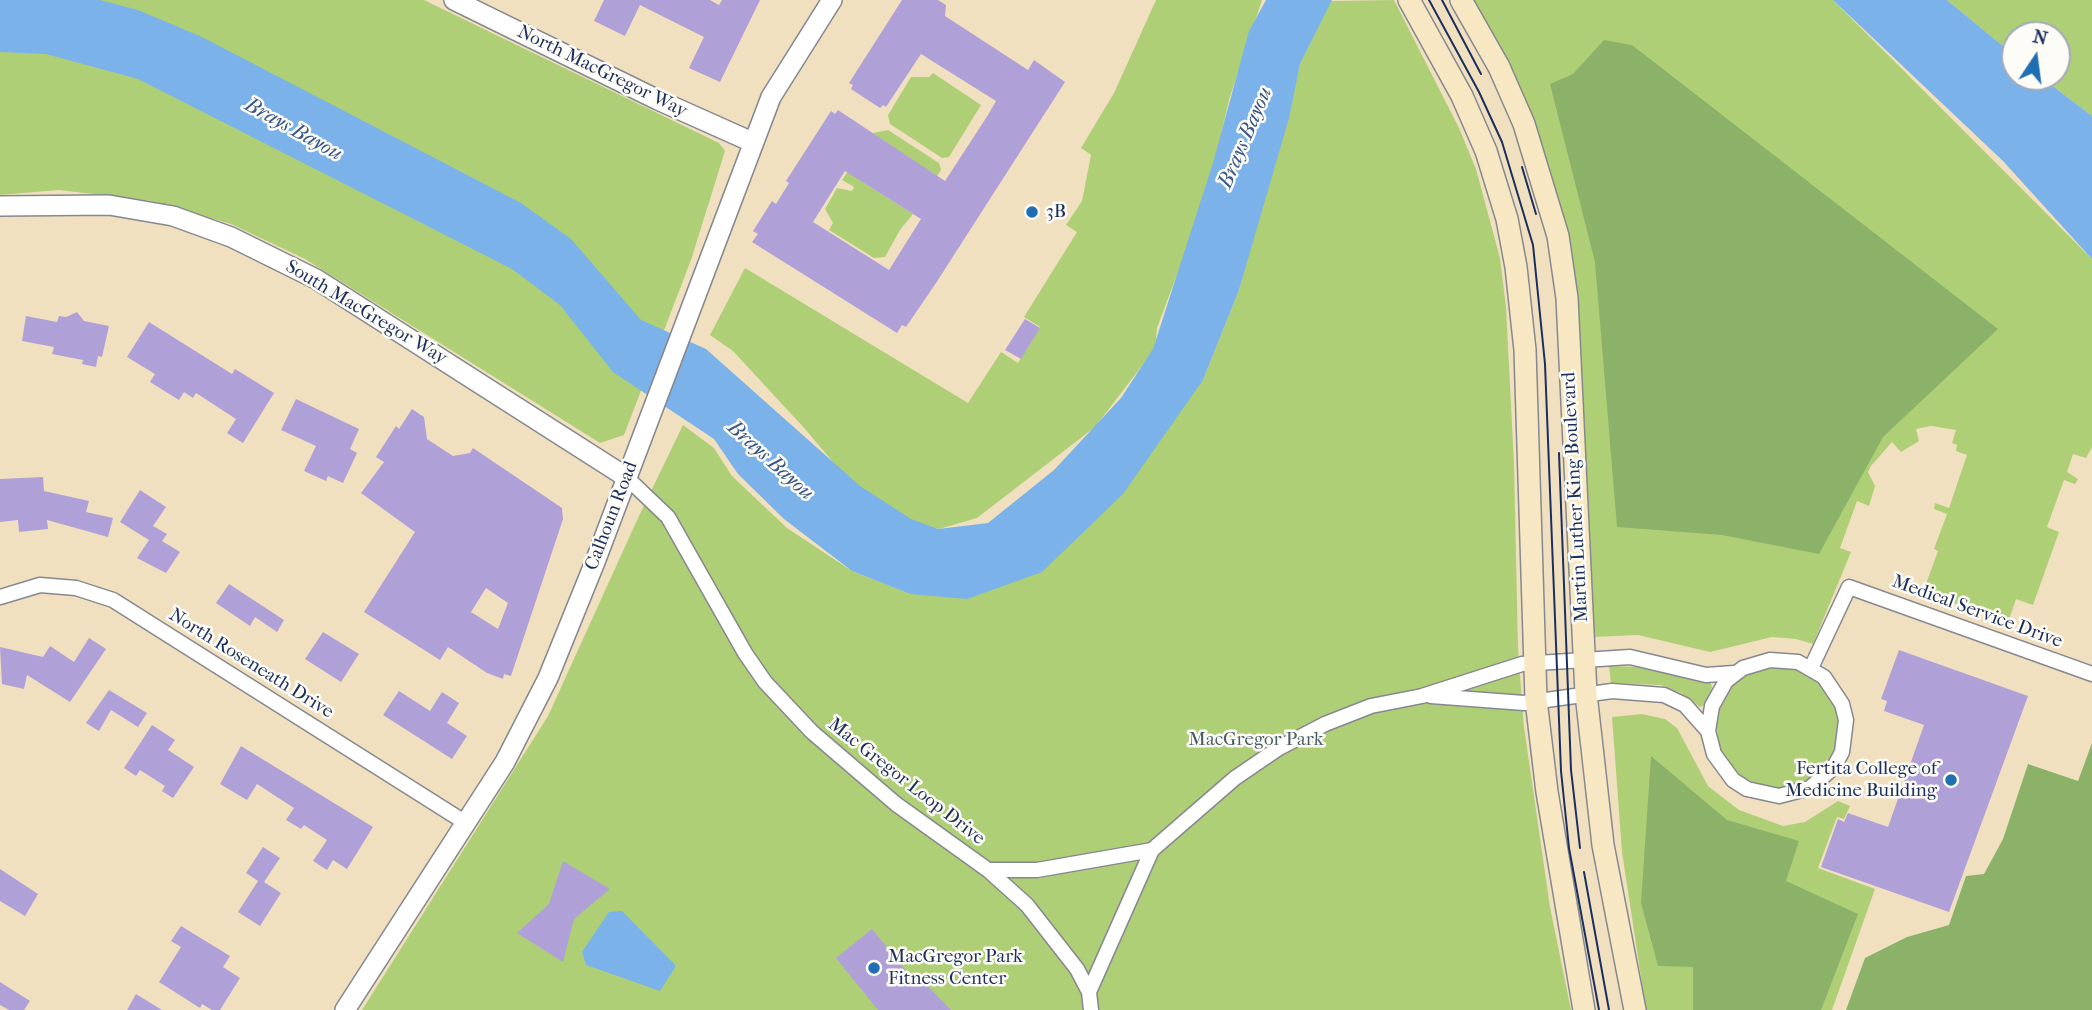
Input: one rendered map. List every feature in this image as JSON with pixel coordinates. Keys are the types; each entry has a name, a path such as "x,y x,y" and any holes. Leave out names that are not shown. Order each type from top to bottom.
{"main road":[{"name":"Martin Luther King Boulevard","path":"1461,0 1499,67 1524,124 1558,236 1567,298 1586,694 1603,845 1635,1010"},
{"path":"1412,5 1462,96 1486,151 1507,219 1525,350 1536,700 1547,792 1584,1010"}],"street":[{"name":"North MacGregor Way","path":"454,0 752,142"},
{"name":"Calhoun Road","path":"345,1010 505,762 548,678 752,142 771,97 832,0"},
{"name":"South MacGregor Way","path":"0,206 109,205 173,216 231,237 316,279 626,477"},
{"name":"Mac Gregor Loop Drive","path":"626,477 668,517 697,564 723,615 765,682 811,732 896,804 988,870 1047,928 1077,969 1089,992 1091,1010"},
{"name":"North Roseneath Drive","path":"0,597 40,585 76,588 113,600 466,823"},
{"name":"Medical Service Drive","path":"1811,668 1849,587 2092,674"},
{"path":"1089,992 1152,850 1235,778 1279,748 1371,706 1422,696 1534,662 1630,657 1706,675 1734,673 1770,660 1784,659 1811,668 1835,690 1846,720 1842,752 1834,766 1810,788 1779,796 1747,789 1722,768 1714,754 1708,732 1712,706 1720,690 1734,673"},
{"path":"1422,696 1524,703 1625,691 1664,695 1685,705 1708,732"},
{"path":"988,870 1037,870 1152,850"}],"green space":[{"path":"0,0 424,0 719,143 725,151 691,260 624,435 600,443 305,259 231,224 152,201 59,190 0,195"},
{"path":"1156,0 1262,0 1229,100 1208,192 1157,328 1155,349 1095,427 977,518 939,529 894,517 853,486 733,351 710,335 745,268 968,403 1001,352 1018,363 1040,327 1024,317 1077,232 1066,225 1082,201 1091,155 1081,148 1114,93"},
{"name":"MacGregor Park","path":"1394,0 1459,128 1476,169 1500,258 1506,307 1514,463 1518,648 1524,727 1550,907 1571,1010 362,1010 548,716 683,425 714,448 732,476 787,528 852,571 910,594 1203,380 1239,290 1300,64 1331,1"},
{"path":"1471,0 1833,0 2092,259 2092,447 2086,458 2073,454 2067,472 2078,479 2075,484 2064,480 2047,527 2059,532 2033,605 2016,599 2008,623 1923,592 1938,551 1934,549 1947,514 1934,509 1935,503 1949,508 1967,455 1956,451 1957,445 1952,443 1956,430 1931,426 1916,429 1919,441 1901,452 1892,442 1871,466 1868,472 1875,486 1869,506 1857,501 1840,548 1851,552 1813,644 1772,637 1710,652 1638,635 1593,637 1574,281"},
{"path":"1947,0 2092,0 2092,116 2059,91 2071,91 2071,21 2001,21 2001,44"},
{"path":"1604,40 1632,45 1998,329 1883,437 1819,554 1722,535 1617,527 1595,262 1550,84 1573,74"},
{"path":"933,73 981,105 949,157 942,158 890,124 888,115 911,77 929,77"},
{"path":"888,130 939,163 941,170 931,185 865,145 873,133"},
{"path":"854,162 858,179 913,214 900,230 885,257 874,258 829,230 833,223 825,209 837,188 852,191 854,187 842,180"},
{"path":"1609,666 1641,667 1710,682 1712,687 1706,704 1700,707 1681,693 1661,685 1611,683"},
{"path":"1778,666 1801,671 1821,684 1834,704 1839,727 1834,750 1821,770 1801,783 1778,788 1755,783 1735,770 1722,750 1717,727 1722,704 1735,684 1755,671"},
{"path":"1642,714 1665,719 1677,728 1708,786 1739,810 1783,826 1805,822 1838,801 1850,806 1844,819 1837,817 1818,868 1875,889 1832,1010 1646,1010 1622,852 1612,717"},
{"path":"2092,743 2092,1010 1846,1010 1865,958 1907,937 1949,925 1966,876 1984,874 2003,839 2028,764 2078,781"},
{"path":"1651,756 1727,820 1799,841 1786,881 1858,914 1821,1010 1693,1010 1693,967 1658,966 1641,903"}],"water":[{"name":"Brays Bayou","path":"0,0 100,0 138,10 202,37 521,203 571,239 641,320 706,349 860,486 911,519 938,529 988,523 1054,470 1121,398 1153,349 1213,163 1249,31 1266,0 1332,0 1300,64 1289,118 1239,290 1203,380 1123,494 1042,572 967,599 910,594 852,571 784,519 738,474 714,439 613,372 560,305 512,269 138,79 46,54 0,52"},
{"path":"1833,0 1947,0 2001,44 2001,91 2059,91 2092,116 2092,259 2003,161"},
{"path":"622,911 676,966 660,991 586,965 582,952 609,912"}],"building":[{"path":"604,0 710,0 719,5 722,0 760,0 720,82 689,68 704,37 640,5 625,36 594,21"},
{"path":"902,0 938,0 946,5 945,16 1028,70 1034,60 1065,82 936,283 906,327 902,325 897,333 752,242 758,234 753,231 772,201 776,204 789,183 786,181 831,111 835,114 838,110 945,181 996,101 921,54 886,107 883,105 880,108 851,89 853,85 849,83","holes":["845,171 921,219 889,270 813,222"]},
{"path":"77,312 84,321 109,326 102,357 98,356 96,367 82,364 83,360 52,354 54,347 22,341 26,316 57,322 59,316 66,317"},
{"path":"1025,319 1040,328 1021,359 1005,350"},
{"path":"149,322 232,374 235,369 274,393 243,443 227,433 236,419 196,393 193,398 184,392 179,400 150,382 155,374 127,357"},
{"path":"296,399 359,429 350,449 357,453 343,483 328,476 326,481 304,471 316,446 281,430"},
{"path":"412,409 424,417 427,439 453,456 470,453 473,448 562,508 563,519 511,676 504,674 503,679 487,673 448,647 440,660 364,612 415,532 361,493 384,462 376,457 396,426 399,429","holes":["486,588 508,603 498,629 471,612"]},
{"path":"43,477 44,491 89,501 86,512 113,518 108,537 47,520 48,529 19,532 18,520 0,522 0,479"},
{"path":"140,490 166,507 153,526 167,534 162,541 180,552 166,573 137,558 149,540 120,522"},
{"path":"229,584 284,620 277,632 255,617 250,626 216,603"},
{"path":"323,632 359,654 341,682 305,659"},
{"path":"89,638 106,649 70,702 27,675 24,689 2,684 0,647 43,657 50,646 74,662"},
{"name":"Fertita College of Medicine Building","path":"1899,650 2028,696 1949,912 1821,867 1838,819 1844,822 1848,813 1888,827 1924,725 1884,711 1887,701 1881,699"},
{"path":"109,690 147,713 138,727 111,710 99,731 86,723"},
{"path":"399,691 430,711 442,692 459,703 447,723 467,736 452,759 383,715"},
{"path":"152,725 175,740 168,750 194,767 173,798 162,791 165,786 140,770 136,776 124,768"},
{"path":"241,746 373,827 347,869 333,860 327,870 313,861 327,840 304,825 301,829 286,820 294,808 257,784 247,800 220,784"},
{"path":"263,847 280,858 264,882 281,893 260,926 238,912 258,881 246,873"},
{"path":"563,861 610,889 574,919 563,962 517,933 549,904"},
{"path":"0,869 38,894 25,916 0,901"},
{"path":"181,926 230,956 223,967 240,978 220,1010 212,1010 202,1004 200,1008 159,982 181,947 171,941"},
{"name":"MacGregor Park Fitness Center","path":"872,929 915,982 920,978 951,1010 878,1010 836,958"},
{"path":"0,982 30,1001 24,1010 9,1010 0,1005"},
{"path":"136,994 162,1010 127,1010"}],"tram line":[{"path":"1429,0 1479,92 1502,142 1533,245 1545,364 1561,771 1569,848 1599,1010"},
{"path":"1442,0 1481,74"},
{"path":"1522,167 1536,214"},
{"path":"1559,453 1571,770 1580,848"},
{"path":"1584,872 1609,1010"}],"place":[{"name":"3B","path":"1032,212"},
{"name":"Fertita College of Medicine Building","path":"1951,780"},
{"name":"MacGregor Park Fitness Center","path":"874,968"}]}
